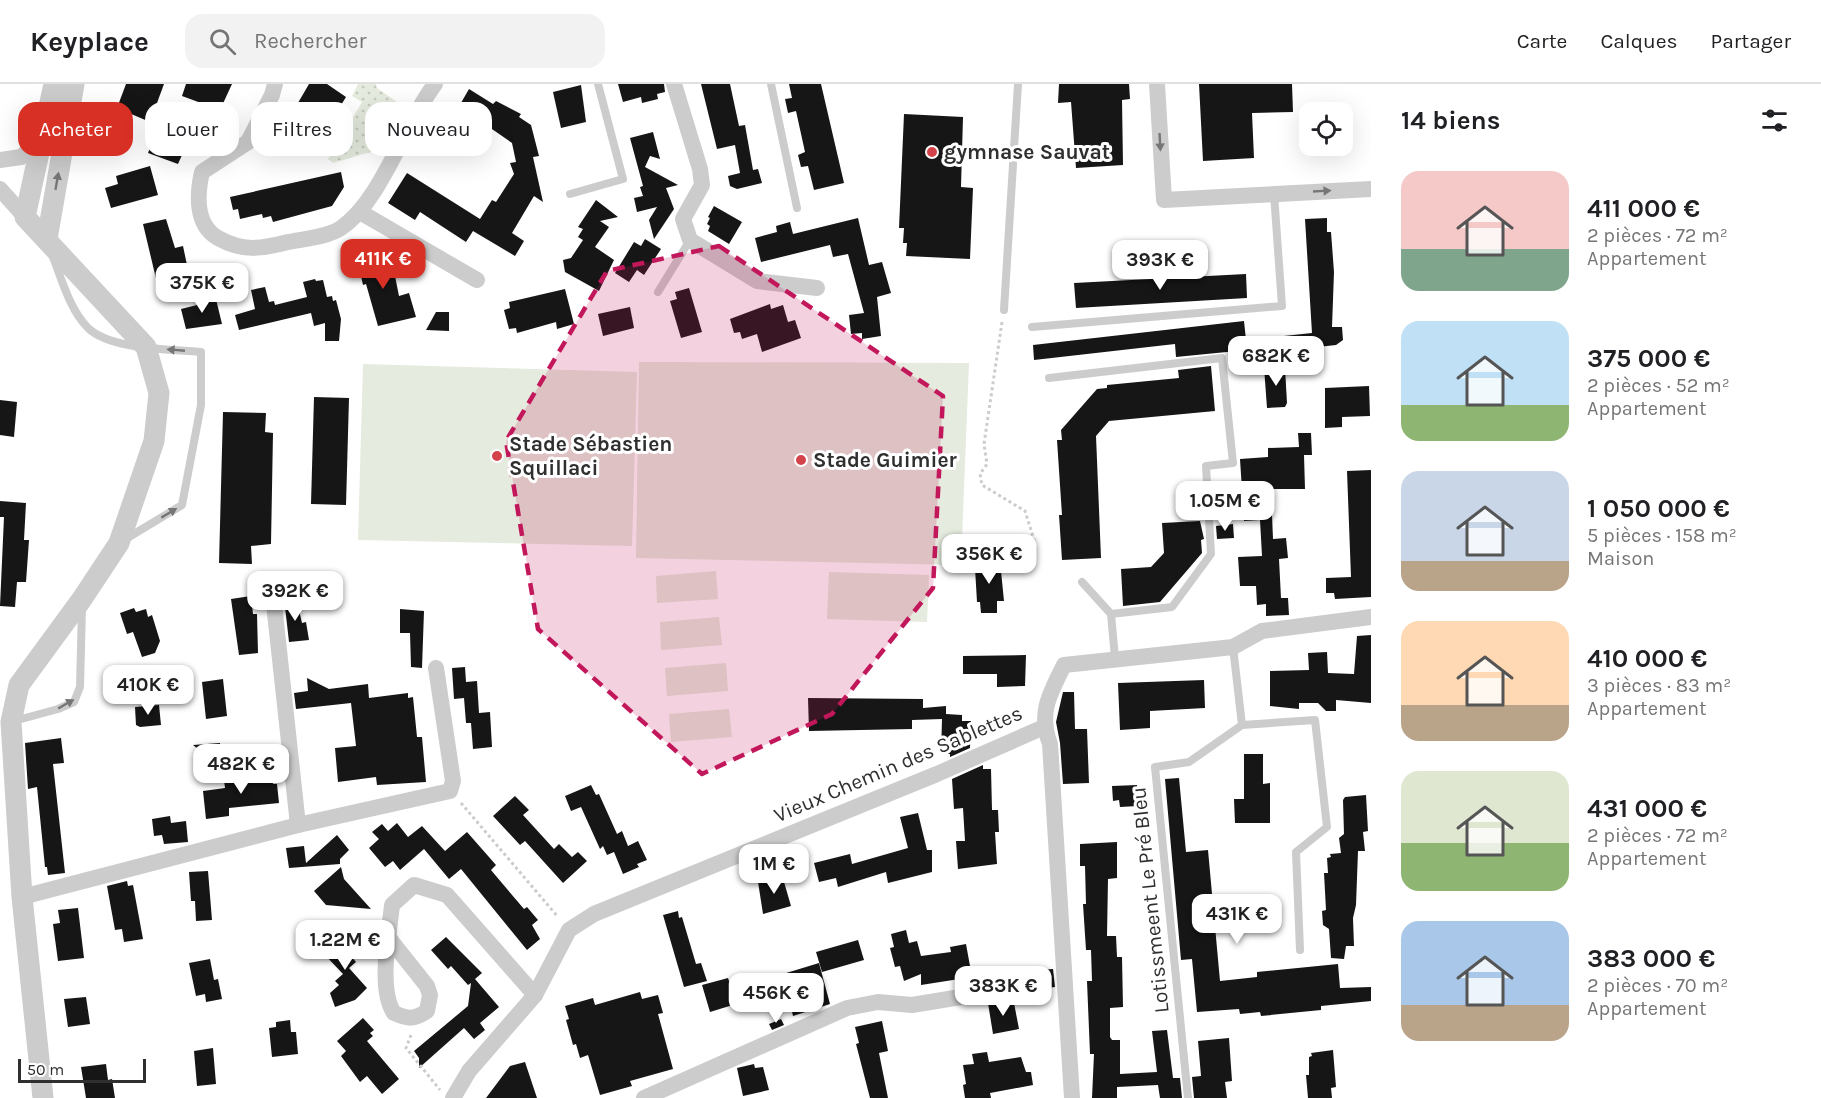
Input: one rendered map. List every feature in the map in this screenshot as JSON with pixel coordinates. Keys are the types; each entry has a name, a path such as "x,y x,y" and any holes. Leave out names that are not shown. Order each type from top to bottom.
{"street":[{"path":"51,102 54,84"},
{"path":"47,239 74,84"},
{"path":"239,146 248,142 272,95 275,84"},
{"path":"224,156 202,172 197,192 200,213 214,236 234,247 261,248 339,230 360,212 435,84"},
{"path":"674,84 700,169 702,185 683,219 690,240 758,281 817,288"},
{"path":"1157,84 1164,200 1371,189"},
{"path":"0,160 22,156"},
{"path":"25,217 40,156"},
{"path":"0,189 146,347 159,393 154,441 118,543 82,599 19,685 11,722 22,897 43,1098"},
{"path":"360,212 477,280"},
{"path":"273,595 298,825"},
{"path":"1115,658 1233,647 1262,631 1371,617"},
{"name":"Vieux Chemin des Sablettes","path":"453,1098 469,1071 535,995 569,930 594,914 937,774 1044,727 1047,702 1064,665 1115,658"},
{"path":"22,897 298,825 450,791 453,781 436,668"},
{"path":"1044,727 1050,744 1072,1098"},
{"path":"388,937 427,986 430,995 427,1011 417,1018 407,1018 394,1013 388,1004 386,995 388,937 392,906 414,885 447,895 535,995"},
{"path":"644,1098 847,1008 878,1002 912,1005 991,992"}],"lane":[{"path":"570,194 623,179 598,84"},
{"path":"771,84 797,208"},
{"path":"1004,310 1018,84"},
{"path":"1032,327 1282,306 1274,194"},
{"path":"47,239 66,292 87,327 100,337 146,347 201,352 201,405 182,505 118,543"},
{"path":"658,292 690,240"},
{"path":"1049,378 1222,358 1233,462 1206,466 1211,554 1172,607 1111,614"},
{"path":"1082,582 1111,614 1115,658"},
{"path":"11,722 58,709 74,702 80,687 82,599"},
{"path":"1233,647 1242,725 1316,720 1327,827 1296,852 1300,950"},
{"name":"Lotissmeent Le Pré Bleu","path":"1188,1098 1155,767 1189,762 1242,725"}],"path":[{"path":"1004,310 984,444 987,464 980,474 982,485 1025,511 1035,543"},
{"path":"450,791 569,930"},
{"path":"417,1018 406,1047 448,1098"}],"highlighted area":[{"path":"719,246 943,396 933,588 832,714 702,774 538,629 506,441 607,271"}],"shaded area":[{"path":"358,84 376,84 377,88 397,102 365,102 365,154 333,163 328,159 330,156 353,156 353,117 362,102 352,96"},
{"name":"Stade Guimier","path":"639,362 969,363 961,565 636,558"},
{"name":"Stade Sébastien Squillaci","path":"363,364 637,372 632,546 358,540"},
{"path":"716,571 718,599 657,603 656,576"},
{"path":"829,572 929,575 927,622 827,619"},
{"path":"719,617 722,645 661,650 660,622"},
{"path":"726,663 728,691 667,696 665,668"},
{"path":"729,709 732,737 671,742 669,714"}],"building":[{"path":"126,84 164,84 157,102 145,102 145,120 133,115 133,102 119,102"},
{"path":"186,84 232,84 224,102 198,102 182,96"},
{"path":"309,84 327,84 346,97 343,102 299,102"},
{"path":"618,84 664,84 665,92 657,94 658,99 642,103 641,97 623,102"},
{"path":"701,84 730,84 739,126 745,125 753,170 758,169 762,183 737,189 730,186 728,176 740,173 735,145 717,149"},
{"path":"789,84 821,84 844,183 814,190 808,166 801,167 798,155 805,152 796,111 788,113 785,99 792,98"},
{"path":"1059,84 1129,84 1130,99 1122,100 1123,165 1076,168 1071,102 1058,103"},
{"path":"1199,84 1292,84 1293,112 1252,113 1254,158 1203,161"},
{"path":"581,85 586,122 561,128 553,92"},
{"path":"469,89 490,102 462,102"},
{"path":"496,101 521,114 519,117 531,125 539,156 533,157 543,202 534,196 512,233 524,241 515,256 473,231 466,242 420,212 415,220 388,203 407,173 480,219 492,200 496,202 514,174 510,163 516,162 512,143 492,129 492,103"},
{"name":"gymnase Sauvat","path":"904,114 963,117 961,187 973,188 970,259 906,256 907,243 903,243 904,228 899,228"},
{"path":"653,132 660,159 650,156 645,167 678,185 666,188 674,209 654,239 649,220 657,207 637,212 634,198 643,196 640,187 643,186 630,138"},
{"path":"156,156 182,156 178,164"},
{"path":"150,166 158,195 111,208 105,188 118,184 116,176"},
{"path":"341,172 344,187 332,206 273,222 271,216 263,218 262,214 240,219 238,209 233,210 230,197"},
{"path":"596,200 618,217 600,221 609,227 595,247 614,260 599,291 565,272 563,260 571,258 583,240 578,237 583,229 578,227"},
{"path":"714,206 742,222 729,244 708,231 710,226 707,224 710,218 708,217"},
{"path":"858,218 869,265 882,262 891,293 877,297 881,336 862,339 862,333 851,334 849,315 864,313 848,254 833,257 830,245 761,262 755,238 777,232 776,226 790,222 793,234"},
{"path":"1327,218 1327,232 1331,232 1334,272 1332,327 1342,327 1343,340 1336,345 1263,353 1247,354 1247,350 1176,357 1175,344 1034,360 1033,345 1244,321 1246,340 1312,333 1305,219"},
{"path":"166,219 175,248 183,246 187,265 194,263 197,278 158,287 143,224"},
{"path":"645,239 661,249 644,275 637,270 629,282 615,273 634,242 641,246"},
{"path":"372,254 374,259 382,257 385,268 393,266 399,296 409,293 416,317 378,326 366,284 363,285 361,276 355,277 351,259"},
{"path":"1246,274 1247,298 1076,308 1074,283"},
{"path":"315,279 316,281 323,280 327,297 332,296 333,301 336,300 341,319 339,341 325,341 325,323 314,326 311,313 239,330 235,315 255,309 251,290 265,287 269,302 274,301 275,305 307,297 303,282"},
{"path":"689,288 702,332 681,338 670,301 677,299 675,292"},
{"path":"565,289 574,324 557,329 556,322 517,333 516,328 509,329 504,310 510,308 509,302"},
{"path":"215,295 222,324 186,329 181,309 197,305 195,300"},
{"path":"770,304 771,309 783,305 788,322 795,320 801,338 762,352 757,334 742,339 740,332 734,333 730,319"},
{"path":"630,307 634,328 603,336 598,314"},
{"path":"436,312 449,312 449,331 426,330"},
{"path":"1211,366 1215,411 1109,421 1096,436 1101,558 1062,560 1059,515 1062,515 1057,440 1062,440 1061,430 1097,389 1107,388 1107,385 1179,378 1178,370"},
{"path":"1264,367 1285,368 1287,403 1285,407 1267,408"},
{"path":"1369,386 1370,416 1342,417 1342,427 1325,428 1325,388"},
{"path":"314,397 349,398 346,505 311,504"},
{"path":"0,400 17,402 14,437 0,435"},
{"path":"223,412 266,413 265,432 273,433 271,544 251,546 252,564 219,563"},
{"path":"1298,433 1311,433 1312,455 1304,455 1305,489 1271,489 1273,539 1286,538 1288,558 1279,559 1281,598 1288,598 1289,615 1266,616 1266,604 1257,605 1256,586 1240,586 1238,557 1262,556 1260,520 1244,521 1240,459 1268,457 1268,448 1299,447"},
{"path":"1371,470 1371,597 1335,599 1334,593 1326,593 1326,578 1351,577 1347,471"},
{"path":"0,501 26,503 24,540 29,540 26,582 17,582 15,607 0,606 4,517 0,517"},
{"path":"1200,521 1204,539 1201,540 1202,553 1160,602 1123,606 1121,569 1151,567 1164,553 1162,523"},
{"path":"1233,524 1234,538 1217,539 1216,526"},
{"path":"983,555 989,561 1000,561 1004,601 997,601 997,613 981,613 980,602 977,602 975,568"},
{"path":"251,596 253,614 257,614 258,653 239,655 231,599"},
{"path":"296,597 302,623 306,622 309,640 289,642 284,598"},
{"path":"134,608 136,612 146,609 148,617 152,615 160,641 155,653 142,657 133,632 127,634 120,613"},
{"path":"400,609 424,611 422,668 411,667 410,633 400,633"},
{"path":"1371,635 1371,703 1336,700 1336,711 1326,711 1318,703 1299,703 1299,709 1270,706 1270,671 1309,670 1308,653 1327,652 1328,673 1354,674 1357,636"},
{"path":"1026,655 1025,686 997,687 997,674 963,674 963,656"},
{"path":"465,667 466,682 477,681 479,713 490,712 492,747 473,749 471,723 466,723 464,698 454,699 452,668"},
{"path":"307,678 329,689 368,684 369,698 408,693 408,698 413,697 417,737 422,737 426,782 377,785 376,777 338,782 335,748 356,746 351,703 296,709 294,693 308,691"},
{"path":"223,679 227,716 206,719 202,682"},
{"path":"1204,680 1205,708 1150,711 1150,728 1120,730 1118,683"},
{"path":"1063,692 1074,692 1075,729 1087,729 1089,783 1063,784 1056,722"},
{"path":"808,698 923,699 923,708 946,706 946,714 962,715 962,721 971,721 970,748 950,757 950,754 941,754 942,719 912,720 912,729 809,731"},
{"path":"159,705 161,725 140,727 136,725 135,707"},
{"path":"61,738 64,763 53,764 65,873 48,875 47,867 45,867 37,787 28,789 25,743"},
{"path":"220,743 221,755 208,757 193,745"},
{"path":"1244,754 1263,754 1263,784 1270,783 1270,823 1235,823 1234,799 1244,799"},
{"path":"983,765 983,769 991,769 992,810 998,810 999,832 995,832 997,864 958,869 956,841 965,841 963,808 954,809 952,779"},
{"path":"271,771 273,784 277,784 279,803 229,808 229,816 206,819 203,791 225,788 224,780"},
{"path":"1179,778 1186,852 1208,850 1220,981 1257,977 1257,972 1338,964 1340,988 1371,987 1371,1001 1321,1006 1321,1010 1261,1016 1260,1012 1240,1014 1239,1009 1197,1012 1192,959 1181,960 1165,779"},
{"path":"591,785 596,795 599,794 617,834 622,831 628,846 638,841 647,860 637,864 639,867 623,874 614,852 607,855 603,846 600,849 581,807 571,811 565,796"},
{"path":"1137,785 1138,806 1120,807 1119,800 1113,801 1112,786"},
{"path":"1366,795 1368,831 1363,832 1365,851 1358,851 1356,905 1353,918 1354,946 1346,946 1344,959 1331,958 1329,929 1323,925 1322,911 1326,910 1324,873 1328,873 1327,858 1331,857 1330,854 1341,853 1339,838 1344,834 1343,800 1345,797"},
{"path":"515,796 529,810 523,815 554,849 559,844 572,857 578,852 587,861 563,883 525,841 520,845 493,816"},
{"path":"918,813 927,850 932,850 932,872 888,883 886,872 838,887 836,878 819,882 814,863 850,854 852,864 908,848 900,817"},
{"path":"170,816 171,823 186,821 188,842 164,844 162,835 154,836 152,819"},
{"path":"397,823 408,837 422,826 445,851 467,832 496,865 491,870 524,909 527,907 538,920 532,925 540,939 527,950 461,869 449,879 424,849 400,870 393,861 385,867 369,848 379,839 372,832 382,824 388,831"},
{"path":"337,835 349,850 340,859 340,864 289,868 286,848 304,846 306,863"},
{"path":"1117,842 1117,878 1108,879 1107,936 1116,936 1117,957 1122,957 1123,1007 1110,1008 1110,1037 1112,1040 1120,1040 1120,1074 1157,1072 1152,1031 1167,1030 1173,1078 1180,1078 1182,1098 1160,1098 1158,1085 1117,1087 1117,1098 1092,1098 1094,1054 1090,1054 1087,981 1092,981 1091,950 1086,950 1083,904 1086,904 1085,866 1080,866 1080,844"},
{"path":"341,867 344,879 371,909 326,905 314,891"},
{"path":"208,871 212,920 196,921 195,901 191,901 189,872"},
{"path":"782,875 791,906 763,914 758,882"},
{"path":"127,881 128,886 133,885 143,939 124,942 122,929 115,930 107,886"},
{"path":"78,908 84,958 58,961 53,924 60,923 58,910"},
{"path":"678,911 679,918 682,917 696,964 701,963 707,981 684,987 663,915"},
{"path":"906,930 909,943 917,941 921,956 951,952 950,947 966,944 972,977 921,985 921,974 904,981 900,966 895,967 890,948 894,947 891,934"},
{"path":"348,931 358,942 355,945 358,947 350,955 356,962 349,968 367,988 355,1000 335,1007 330,993 339,985 335,981 343,974 324,954"},
{"path":"446,937 482,973 475,979 499,1007 480,1023 485,1030 474,1039 464,1028 419,1068 419,1058 414,1051 468,1006 471,983 468,985 451,966 448,969 431,950"},
{"path":"858,940 864,960 822,972 816,952"},
{"path":"210,959 214,980 218,979 222,999 206,1002 205,994 196,996 189,963"},
{"path":"819,963 830,1004 793,1016 783,974"},
{"path":"1053,969 1055,987 1039,989 1039,970"},
{"path":"728,978 736,1004 710,1012 702,985"},
{"path":"640,992 642,999 658,995 663,1013 658,1014 673,1069 630,1081 632,1086 600,1095 588,1055 580,1058 576,1044 573,1045 566,1020 569,1019 565,1006 593,998 595,1005"},
{"path":"86,997 90,1024 68,1027 64,999"},
{"path":"1002,999 1003,1005 1014,1003 1019,1029 993,1034 988,1003"},
{"path":"363,1018 374,1030 370,1033 373,1036 367,1041 399,1079 382,1094 367,1076 360,1082 341,1056 346,1051 337,1041"},
{"path":"781,1019 784,1025 772,1030 769,1024"},
{"path":"290,1020 291,1032 296,1032 298,1054 272,1057 269,1028 276,1027 276,1022"},
{"path":"882,1021 888,1051 879,1053 888,1098 870,1098 856,1044 859,1043 855,1027"},
{"path":"1229,1038 1232,1081 1225,1082 1227,1098 1194,1098 1192,1077 1201,1076 1198,1041"},
{"path":"213,1048 216,1084 197,1086 194,1051"},
{"path":"1333,1050 1336,1087 1331,1088 1332,1098 1308,1098 1306,1075 1309,1075 1311,1053"},
{"path":"987,1052 989,1062 1021,1057 1026,1072 1031,1072 1033,1085 990,1093 991,1098 965,1098 963,1085 966,1084 963,1065 974,1064 972,1054"},
{"path":"525,1062 537,1098 486,1098 510,1066"},
{"path":"106,1064 108,1080 112,1079 115,1098 86,1098 81,1067"},
{"path":"754,1064 755,1068 763,1067 769,1090 743,1096 737,1068"}],"place":[{"name":"gymnase Sauvat","path":"932,152"},
{"name":"Stade Sébastien Squillaci","path":"497,456"},
{"name":"Stade Guimier","path":"801,460"}]}
